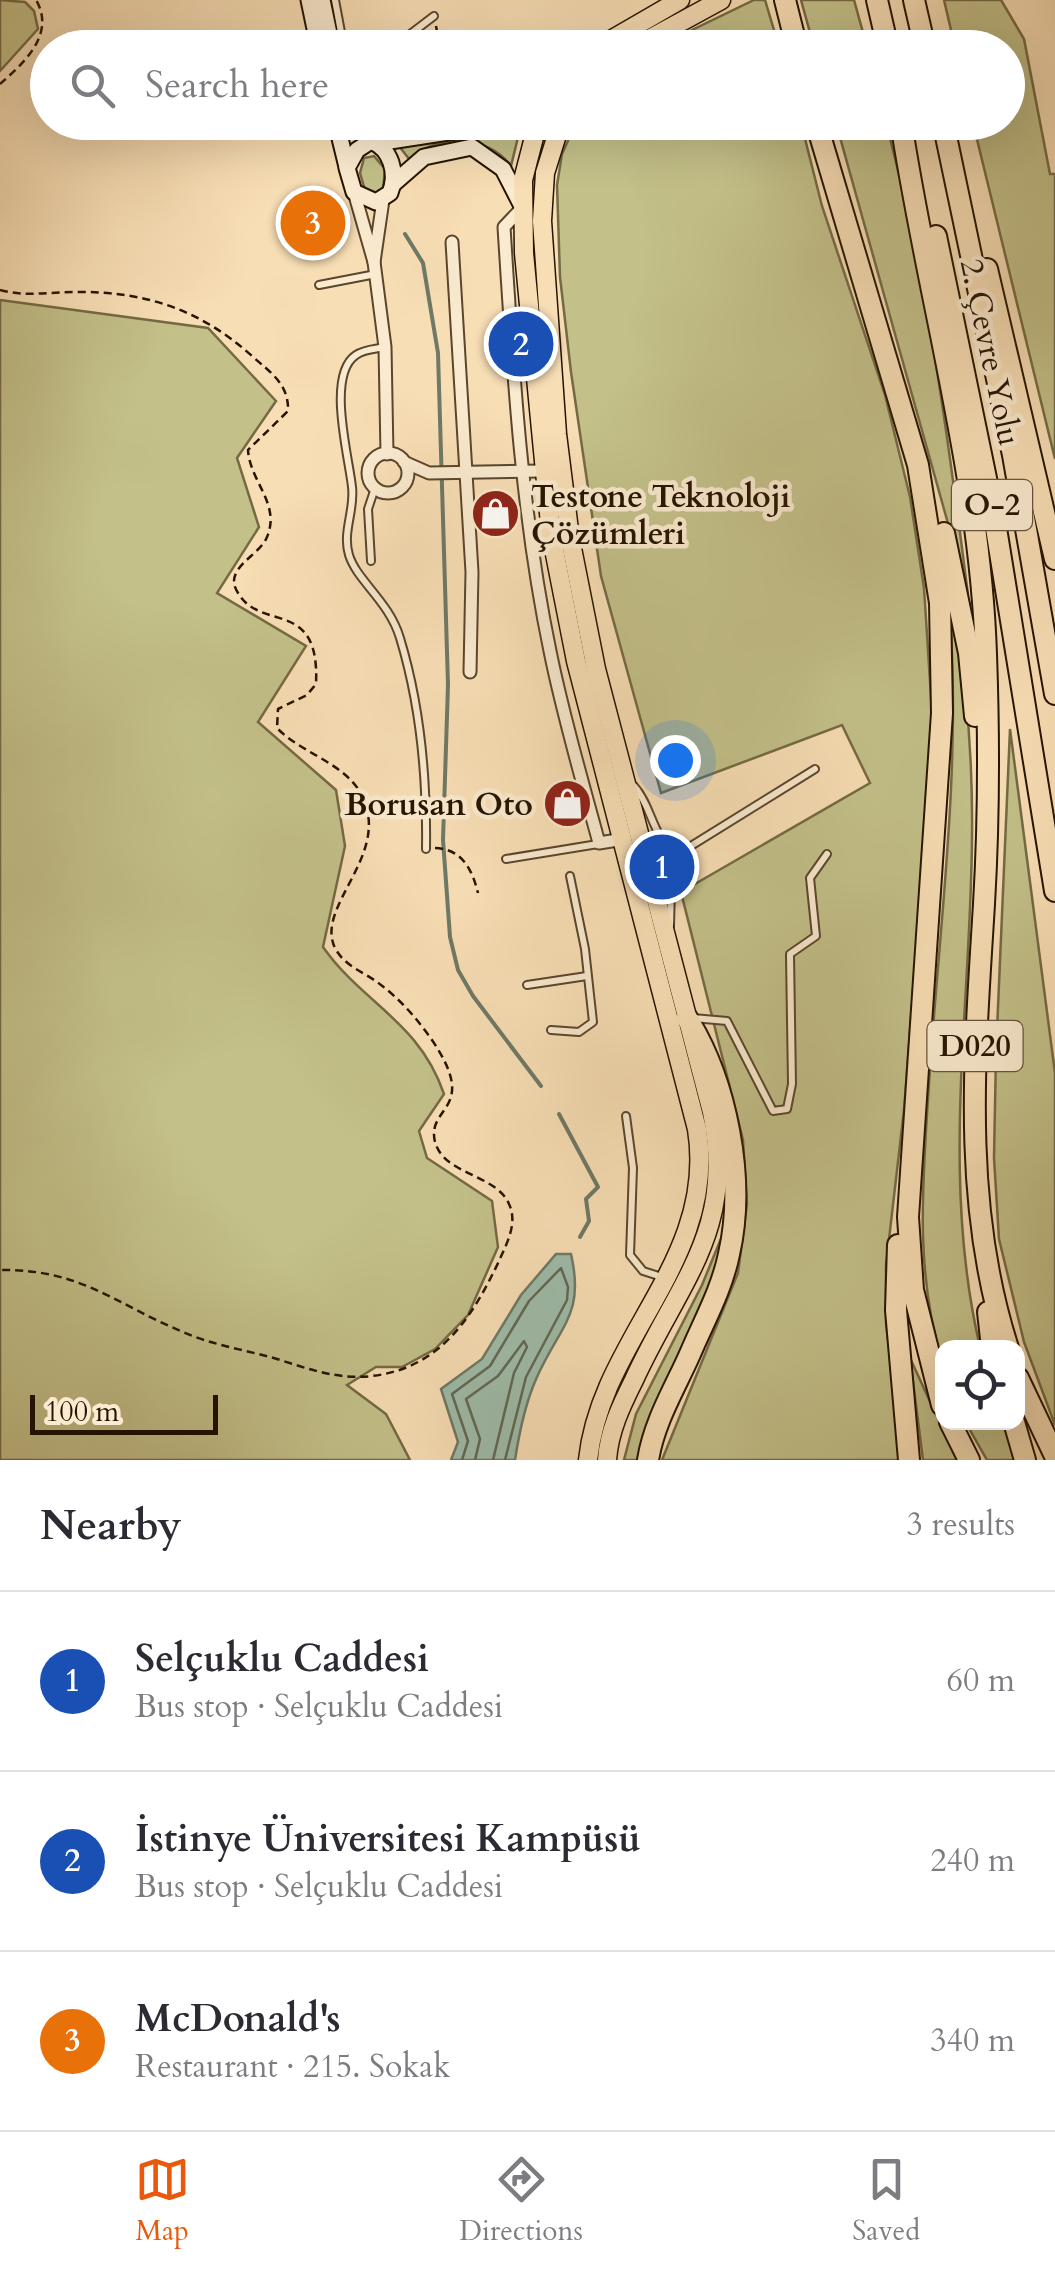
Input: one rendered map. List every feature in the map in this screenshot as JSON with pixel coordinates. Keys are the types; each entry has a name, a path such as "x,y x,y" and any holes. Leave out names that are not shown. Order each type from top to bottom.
{"highway":[{"path":"784,0 792,30"},
{"path":"877,0 884,30"},
{"path":"822,140 888,356 930,519 943,644 939,764 911,1174 896,1286 910,1460"},
{"name":"D020","path":"907,140 970,494 986,652 988,827 974,1126 976,1199 986,1265"},
{"name":"2. Çevre Yolu","path":"908,140 995,522 1055,891"},
{"name":"2. Çevre Yolu","path":"947,140 1024,513 1055,694"},
{"path":"955,176 996,301 1055,559"},
{"path":"888,356 911,402 958,595 988,827"},
{"path":"648,1460 655,1432 723,1278 735,1212 726,1127 702,1043 687,1018"},
{"path":"911,1174 912,1290 935,1378"},
{"path":"986,1265 991,1340"},
{"path":"986,1265 1006,1340"},
{"path":"1025,1393 1055,1456"},
{"path":"954,1430 969,1460"},
{"path":"1016,1430 1025,1460"}],"main road":[{"path":"628,30 680,0"},
{"path":"666,30 721,0"},
{"path":"532,140 523,207 532,470 700,1148 702,1172 694,1218 601,1401 588,1460"},
{"path":"556,140 545,173 542,207 557,434 579,590 718,1144 714,1220 618,1414 607,1460"}],"street":[{"path":"309,0 315,30"},
{"path":"322,0 328,30"},
{"path":"340,140 376,268 385,347 387,454"},
{"path":"347,168 357,150 388,140"},
{"path":"374,142 391,161 394,184"},
{"path":"376,268 384,200 394,184 424,158 472,148 502,169 523,207"},
{"path":"354,192 368,201 384,200"},
{"path":"452,242 460,472 473,608 470,672"},
{"path":"387,454 371,464 369,477 375,488 386,493 403,486 408,474 404,462"},
{"path":"387,454 428,473 532,470 550,651 599,844 624,839"}],"lane":[{"path":"335,0 341,30"},
{"path":"416,30 434,16"},
{"path":"320,285 376,268"},
{"path":"385,347 361,352 346,367 341,392 344,445 352,488 346,543 349,557 378,592 400,637 426,800 426,849"},
{"path":"371,560 368,508 375,488"},
{"path":"626,778 644,797 659,836 678,854 815,769"},
{"path":"506,859 599,844"},
{"path":"668,942 674,906 672,851"},
{"path":"687,1018 727,1021 772,1111 787,1109 792,1084 790,954 816,936 810,878 827,854"},
{"path":"551,1030 590,1028 593,1022 570,876"},
{"path":"526,986 588,976"},
{"path":"626,1116 633,1168 630,1254 643,1271 666,1278"}],"path":[{"path":"36,0 42,30"},
{"path":"0,84 30,52"},
{"path":"0,290 33,294 96,292 171,303 217,327 278,378 288,398 288,411 248,450 254,478 269,502 268,536 260,550 238,566 234,579 236,591 243,599 297,625 314,651 316,684 306,695 278,709 277,728 352,781 366,810 367,834 360,866 332,916 334,946 350,966 392,993 441,1054 454,1090 434,1129 435,1142 450,1162 498,1190 509,1202 512,1214 511,1234 476,1309 461,1330 416,1365 373,1376 342,1378 186,1334 60,1274 0,1270"},
{"path":"438,848 450,849 474,876 478,893"}],"shaded area":[{"path":"0,0 25,2 34,11 38,29 30,30 30,38 0,71"},
{"path":"754,0 765,0 774,30 692,30"},
{"path":"801,0 854,0 862,30 809,30"},
{"path":"944,0 1001,0 1019,30 951,30"},
{"path":"1025,44 1050,174 1055,174 1055,459 977,140 1025,140"},
{"path":"455,140 517,140 511,166 501,155 476,143 434,145 409,159 399,146"},
{"path":"568,140 805,140 822,206 885,395 910,497 924,588 932,713 904,1110 886,1265 886,1323 902,1460 662,1460 738,1273 747,1204 743,1140 681,892 870,783 842,725 661,793 601,576 560,277 557,185"},
{"path":"841,140 890,140 925,298 968,595"},
{"path":"374,156 385,169 383,190 376,195 365,190 360,173 364,158"},
{"path":"0,300 208,328 276,401 237,458 259,527 217,593 306,646 258,722 336,790 345,846 323,947 355,984 405,1030 433,1069 444,1094 419,1131 427,1158 492,1201 498,1247 468,1315 435,1349 402,1367 376,1367 347,1385 386,1414 410,1460 0,1460"},
{"path":"956,616 969,726 972,809 960,1156 968,1283 979,1340 936,1340 924,1258 929,1083 951,792 950,618"},
{"path":"1010,729 1055,1073 1055,1425 1024,1340 999,1239 994,1158"},
{"path":"727,1224 724,1249 643,1460 624,1460 636,1414 702,1285"},
{"path":"910,1358 935,1412 935,1430 943,1430 957,1460 923,1460"},
{"path":"970,1430 1008,1430 1018,1460 987,1460"}],"water":[{"path":"556,1254 571,1254 575,1292 568,1319 533,1386 515,1460 451,1460 458,1442 441,1389 482,1359 521,1295"}],"waterway":[{"path":"405,234 423,263 438,353 448,685 443,840 450,937 458,970 473,996 541,1086"},
{"path":"559,1114 598,1187 586,1199 589,1221 580,1237"}],"place":[{"name":"McDonald's","path":"313,223"},
{"name":"İstinye Üniversitesi Kampüsü","path":"521,344"},
{"name":"Testone Teknoloji Çözümleri","path":"496,514"},
{"name":"Borusan Oto","path":"568,804"},
{"name":"Selçuklu Caddesi","path":"662,867"}]}
